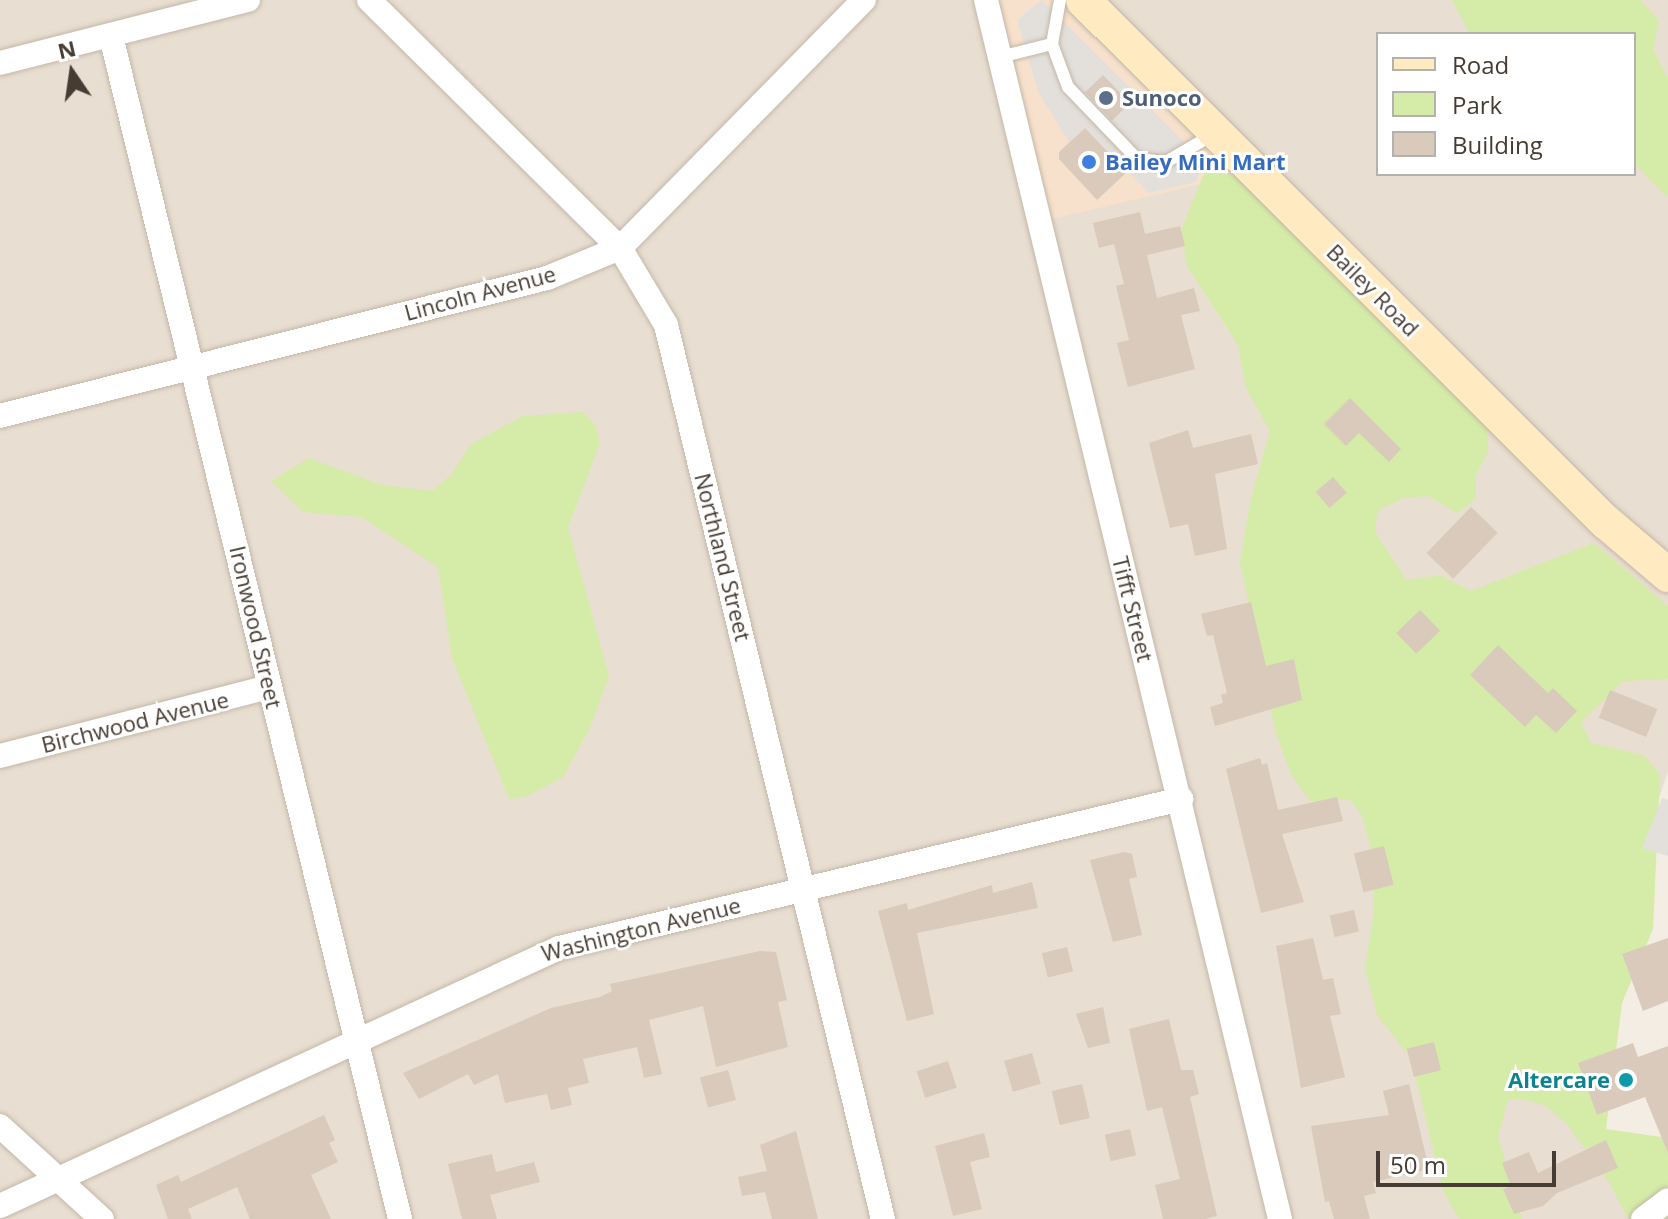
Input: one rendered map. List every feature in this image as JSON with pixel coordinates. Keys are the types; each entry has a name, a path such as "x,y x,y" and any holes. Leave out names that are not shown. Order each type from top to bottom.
{"street":[{"path":"0,63 248,0"},
{"name":"Northland Street","path":"369,0 620,248 666,325 883,1219"},
{"name":"Lincoln Avenue","path":"0,416 547,278 620,248 864,0"},
{"name":"Tifft Street","path":"986,0 1280,1219"},
{"name":"Bailey Road","path":"1083,0 1606,522 1668,575"},
{"name":"Ironwood Street","path":"111,36 400,1219"},
{"name":"Birchwood Avenue","path":"0,756 269,687"},
{"name":"Washington Avenue","path":"0,1206 356,1039 559,948 1181,799"},
{"path":"0,1126 102,1219"},
{"path":"1643,1219 1668,1200"}],"lane":[{"path":"1060,0 1052,44 1068,87 1137,159 1166,162 1215,133"},
{"path":"1000,57 1052,44"}],"shaded area":[{"path":"0,0 1668,0 1668,772 1558,1083 1668,1219 0,1219"},
{"path":"986,0 1083,0 1244,162 1218,180 1039,222"},
{"path":"1042,0 1204,162 1196,182 1149,193 1085,128 1069,142 1039,94 1017,20"},
{"path":"1662,798 1668,800 1668,856 1642,848"}],"green space":[{"path":"1452,0 1640,0 1659,20 1653,50 1668,78 1668,198 1636,165 1636,32 1469,32"},
{"path":"1206,169 1237,177 1375,308 1487,429 1488,452 1476,475 1476,499 1457,513 1428,496 1404,498 1378,510 1375,531 1406,580 1440,575 1471,591 1594,543 1668,606 1668,679 1623,681 1581,722 1591,743 1643,755 1660,774 1653,929 1622,1003 1606,1129 1668,1138 1668,1219 1628,1219 1608,1180 1567,1124 1545,1106 1522,1099 1508,1099 1498,1137 1522,1219 1459,1219 1443,1190 1411,1058 1377,1015 1365,968 1374,911 1374,860 1362,815 1349,799 1311,802 1292,776 1276,734 1240,562 1250,502 1270,431 1246,388 1238,345 1187,266 1181,230"},
{"path":"583,412 595,425 600,443 568,527 609,676 590,728 563,777 525,797 509,799 452,658 438,567 361,517 303,512 271,481 309,458 382,485 432,491 452,474 470,445 523,416"}],"building":[{"name":"Sunoco","path":"1103,75 1130,103 1112,120 1085,92"},
{"name":"Bailey Mini Mart","path":"1085,128 1127,172 1097,200 1059,159 1059,152"},
{"path":"1140,212 1145,234 1180,226 1185,246 1147,255 1157,298 1194,288 1200,311 1181,315 1195,369 1128,387 1117,343 1129,340 1116,286 1124,284 1114,244 1099,248 1093,223"},
{"path":"1350,398 1401,449 1389,462 1359,433 1346,446 1324,424"},
{"path":"1188,430 1193,448 1251,434 1258,464 1215,474 1227,549 1195,556 1188,524 1170,528 1149,443"},
{"path":"1333,477 1347,493 1329,508 1316,492"},
{"path":"1471,507 1498,533 1453,579 1427,553"},
{"path":"1251,602 1266,666 1294,659 1302,700 1215,726 1210,707 1223,703 1221,695 1227,693 1213,635 1207,636 1201,614"},
{"path":"1420,610 1440,631 1416,654 1396,633"},
{"path":"1498,645 1548,693 1553,688 1577,711 1556,733 1536,715 1525,727 1470,675"},
{"path":"1610,690 1657,709 1646,737 1599,718"},
{"path":"1260,758 1262,765 1267,763 1278,810 1337,797 1343,821 1282,834 1304,902 1261,913 1226,769"},
{"path":"1384,846 1394,885 1364,892 1354,853"},
{"path":"1124,852 1132,854 1137,877 1129,879 1142,935 1113,942 1090,860"},
{"path":"1032,882 1038,908 917,933 934,1014 907,1021 878,911 907,903 908,910 992,885 993,893"},
{"path":"1354,910 1359,931 1335,937 1330,916"},
{"path":"1313,938 1323,980 1333,978 1341,1014 1330,1016 1345,1077 1301,1088 1276,946"},
{"name":"Altercare","path":"1668,938 1668,1001 1643,1011 1622,954"},
{"path":"1067,947 1073,971 1048,978 1042,953"},
{"path":"760,951 776,952 787,1000 778,1002 788,1047 716,1067 703,1006 649,1020 662,1074 644,1078 637,1047 583,1059 589,1083 568,1088 572,1105 551,1110 547,1094 505,1103 498,1074 474,1085 468,1074 419,1099 403,1073 551,1008 600,997 612,991 610,984"},
{"path":"1103,1007 1110,1043 1088,1048 1076,1014"},
{"path":"1169,1019 1181,1070 1193,1070 1199,1094 1190,1097 1217,1216 1205,1219 1163,1219 1155,1185 1180,1179 1162,1107 1147,1111 1129,1029"},
{"path":"1434,1042 1441,1070 1414,1077 1407,1049"},
{"name":"Altercare","path":"1633,1043 1638,1057 1668,1046 1668,1153 1645,1097 1597,1115 1578,1063"},
{"path":"1032,1053 1041,1084 1013,1092 1004,1061"},
{"path":"948,1061 957,1088 925,1098 917,1071"},
{"path":"728,1070 736,1100 708,1107 700,1078"},
{"path":"1082,1084 1090,1118 1060,1125 1052,1091"},
{"path":"1409,1084 1429,1169 1373,1182 1376,1193 1364,1196 1370,1219 1334,1219 1329,1201 1325,1202 1311,1126 1389,1115 1383,1091"},
{"path":"324,1115 335,1140 329,1143 338,1162 311,1175 331,1219 250,1219 237,1187 188,1209 192,1219 168,1219 156,1185 178,1175 181,1182"},
{"path":"1130,1129 1136,1155 1111,1161 1105,1135"},
{"path":"796,1131 818,1219 772,1219 765,1192 742,1196 738,1177 767,1171 760,1145"},
{"path":"984,1133 990,1157 970,1162 982,1209 953,1216 935,1146"},
{"path":"1606,1140 1618,1168 1557,1193 1543,1206 1514,1214 1503,1189 1511,1186 1502,1163 1529,1152 1538,1173"},
{"path":"492,1154 496,1172 534,1162 540,1182 490,1195 497,1219 462,1219 448,1164"}],"place":[{"name":"Sunoco","path":"1106,98"},
{"name":"Bailey Mini Mart","path":"1089,162"},
{"name":"Altercare","path":"1626,1080"}]}
